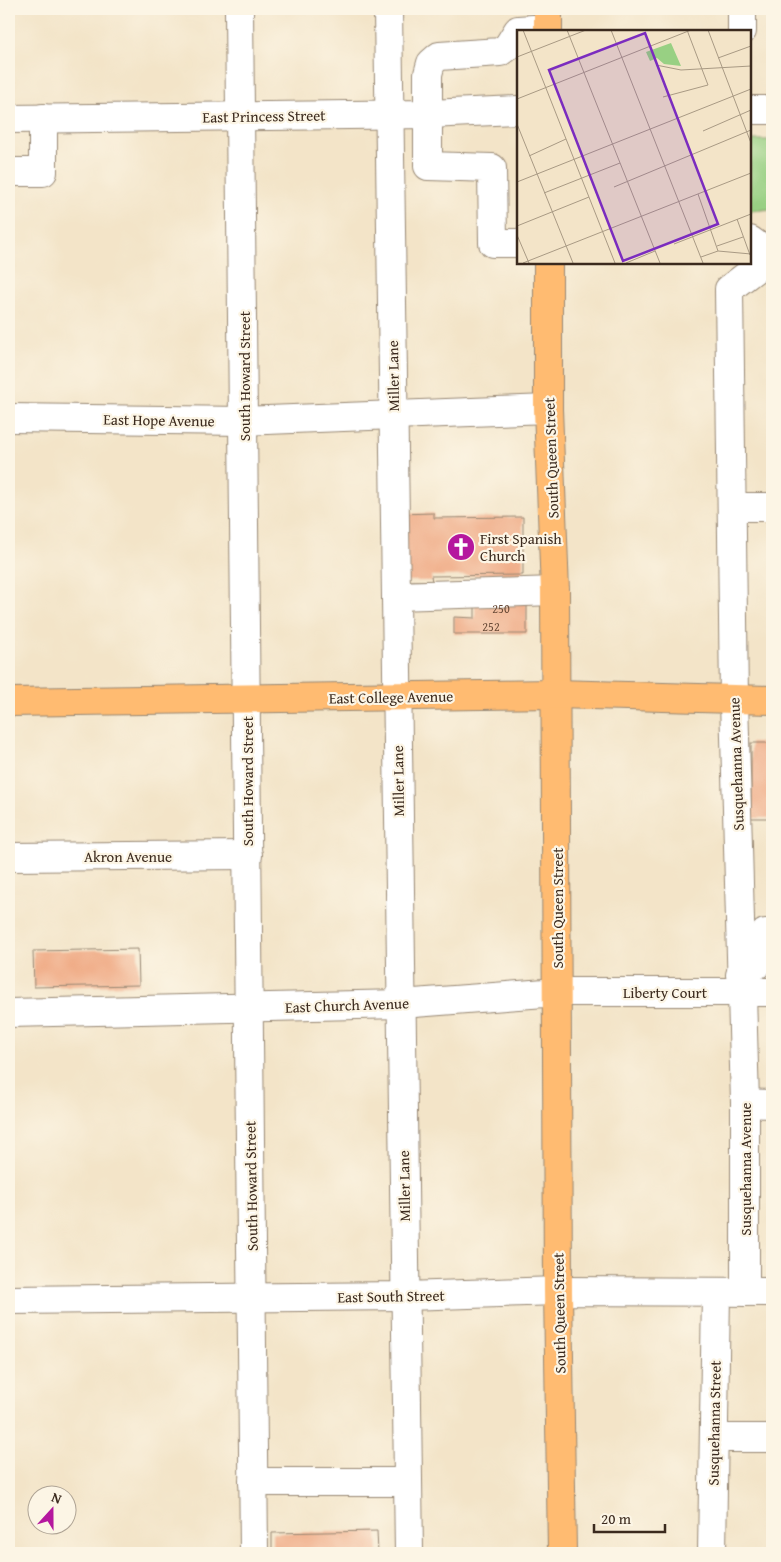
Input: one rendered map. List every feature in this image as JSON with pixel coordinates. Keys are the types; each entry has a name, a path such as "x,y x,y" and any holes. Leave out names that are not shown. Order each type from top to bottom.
{"main road":[{"name":"South Queen Street","path":"548,264 548,409 555,591 558,1292 562,1553"},
{"name":"East College Avenue","path":"9,702 556,694 771,703"}],"street":[{"name":"South Howard Street","path":"239,9 242,116 254,1553"},
{"name":"Miller Lane","path":"388,9 409,1553"},
{"path":"742,9 742,30"},
{"path":"518,30 548,23"},
{"path":"517,32 508,46 500,52 439,56 431,63 428,74 428,166 492,168 494,243 517,243"},
{"name":"East Princess Street","path":"9,119 429,114 517,110"},
{"path":"751,110 772,110"},
{"path":"9,172 43,172 43,118"},
{"path":"751,241 772,256"},
{"name":"Susquehanna Avenue","path":"745,1292 745,1103 740,984 734,700 729,290 772,256"},
{"name":"East Hope Avenue","path":"9,418 244,421 393,417 548,409"},
{"path":"732,507 772,507"},
{"path":"396,596 555,591"},
{"name":"Akron Avenue","path":"9,857 248,855"},
{"path":"740,984 758,964 765,933 772,933"},
{"name":"Liberty Court","path":"558,992 740,984 772,992"},
{"name":"East Church Avenue","path":"9,1013 401,1004 558,992"},
{"path":"745,1103 772,1104"},
{"name":"East South Street","path":"9,1300 406,1296 558,1292 772,1292"},
{"name":"Susquehanna Street","path":"712,1553 716,1292"},
{"path":"714,1438 772,1438"},
{"path":"254,1482 408,1482"}],"green space":[{"path":"751,140 772,140 772,209 751,211"}],"building":[{"name":"First Spanish Church","path":"434,513 434,518 523,517 523,575 431,576 432,581 399,581 398,514"},
{"path":"475,600 527,600 527,634 454,634 454,617 475,618"},
{"path":"751,743 772,743 772,818 751,818"},
{"path":"138,949 139,985 34,987 33,951"},
{"path":"377,1531 378,1553 272,1553 272,1533"}],"place":[{"name":"First Spanish Church","path":"461,547"}]}
